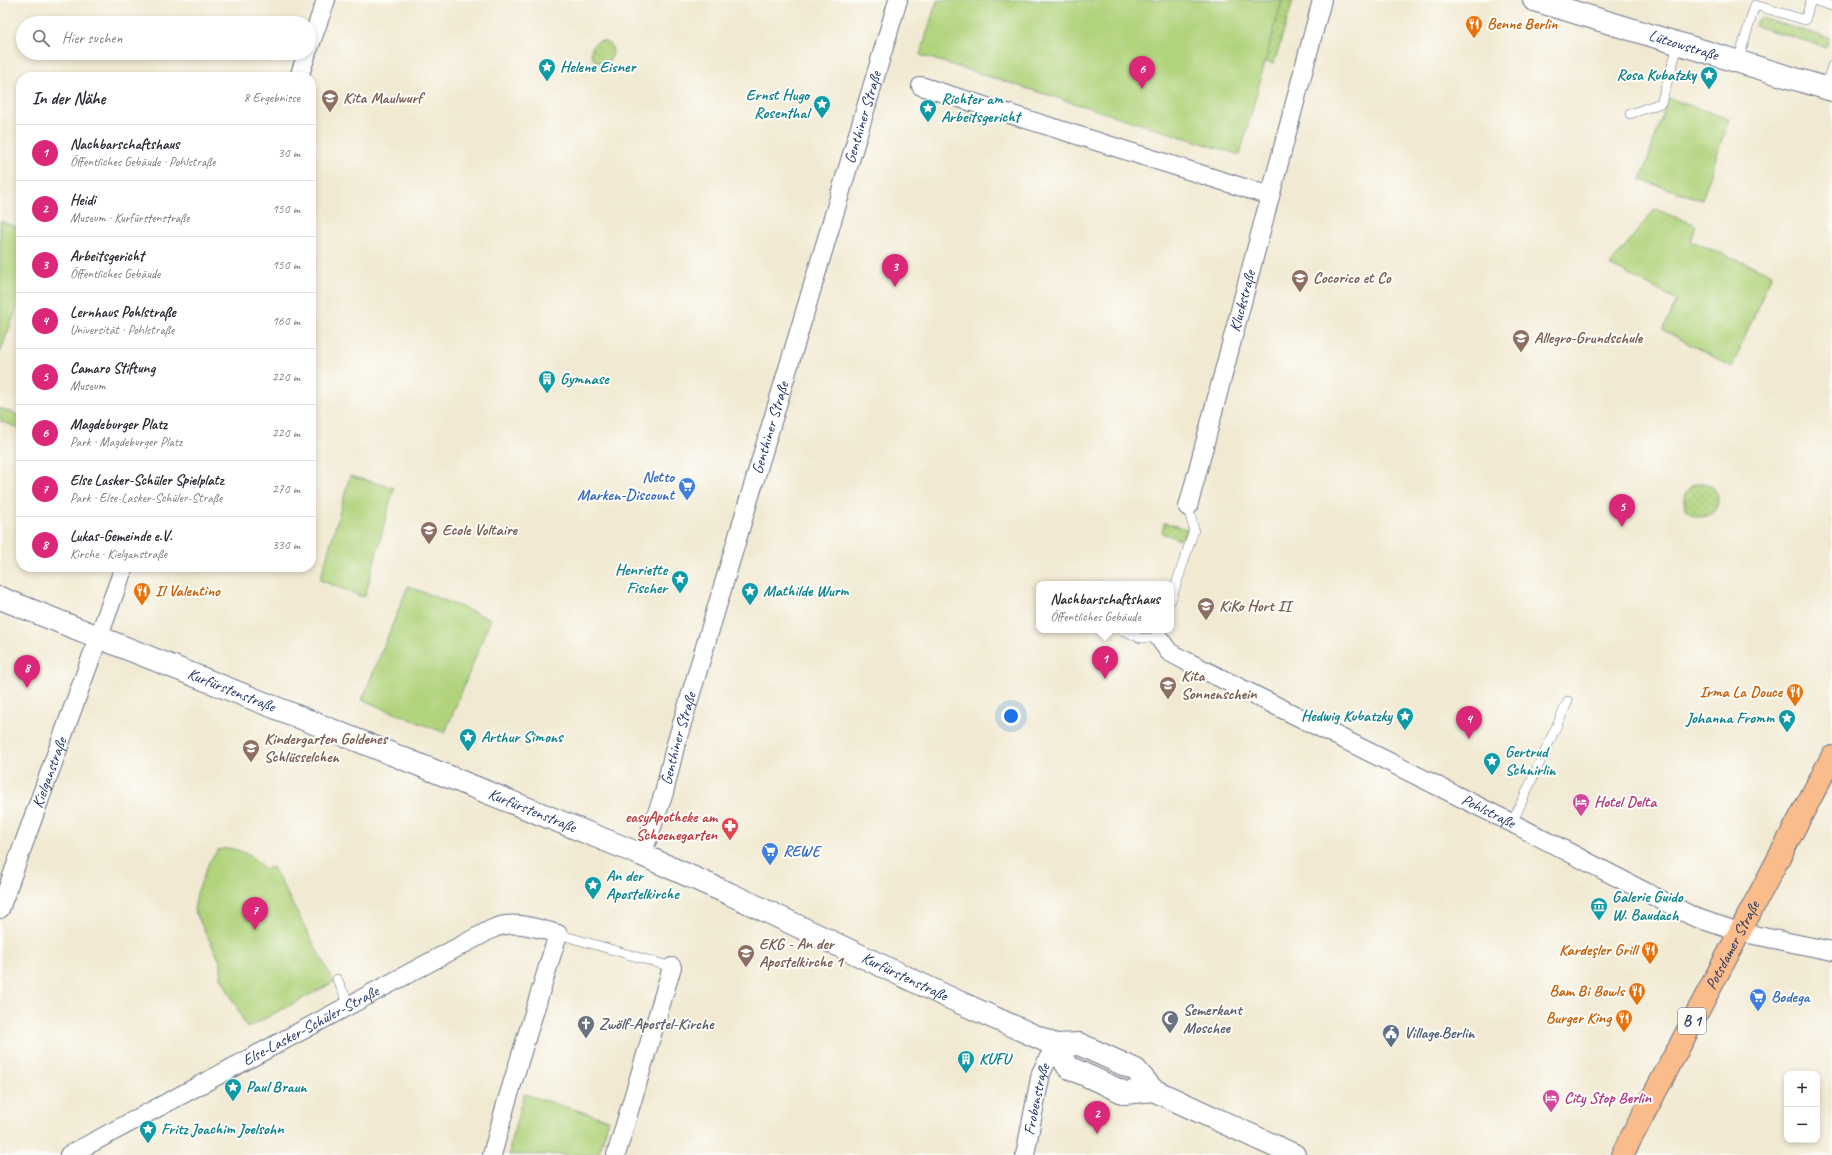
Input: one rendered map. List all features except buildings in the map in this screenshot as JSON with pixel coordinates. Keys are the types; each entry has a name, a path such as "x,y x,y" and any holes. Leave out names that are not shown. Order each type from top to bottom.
{"main road":[{"name":"Potsdamer Straße","path":"1622,1155 1832,757"}],"street":[{"path":"316,28 326,0"},
{"name":"Genthiner Straße","path":"642,855 664,792 693,685 898,0"},
{"name":"Kluckstraße","path":"1188,507 1322,0"},
{"name":"Lützowstraße","path":"1534,0 1829,89"},
{"path":"301,72 305,60"},
{"path":"921,86 1270,196"},
{"name":"Kielganstraße","path":"0,909 122,572"},
{"name":"Kurfürstenstraße","path":"0,598 642,855 730,894 950,998 1054,1045"},
{"name":"Pohlstraße","path":"1160,634 1169,652 1512,823 1694,917 1739,932 1832,951"},
{"name":"Else-Lasker-Schüler-Straße","path":"69,1155 349,1004 503,924 515,923 558,934"},
{"path":"492,1155 558,934"},
{"path":"616,1155 672,967"},
{"path":"1054,1045 1068,1067 1125,1093 1154,1090 1294,1155"},
{"name":"Frobenstraße","path":"1025,1155 1041,1073 1054,1045"}],"lane":[{"path":"1738,61 1755,3 1805,20 1812,0 1832,6"},
{"path":"1630,114 1661,104 1679,43"},
{"path":"1829,89 1832,66"},
{"name":"Kluckstraße","path":"1174,591 1194,530 1188,507"},
{"path":"1129,633 1140,638 1160,634"},
{"path":"1512,823 1568,701"},
{"path":"558,934 672,967"},
{"path":"337,979 349,1004"}],"green space":[{"path":"937,0 1282,0 1240,155 920,55"},
{"path":"1247,0 1293,0 1274,64 1232,51"},
{"path":"1762,18 1829,38 1826,47 1755,26 1757,21"},
{"path":"602,41 610,44 613,52 610,60 602,63 594,60 591,52 594,44"},
{"path":"1668,98 1729,119 1702,200 1641,180"},
{"path":"1655,209 1696,225 1691,241 1772,274 1732,367 1663,330 1677,300 1610,265"},
{"path":"0,221 16,227 16,310 0,353"},
{"path":"0,408 16,414 16,427 0,421"},
{"path":"350,476 394,488 365,596 360,596 320,580"},
{"path":"1698,483 1704,483 1713,488 1717,494 1717,506 1713,512 1704,517 1698,517 1689,512 1684,503 1684,497 1689,488"},
{"path":"1164,523 1188,529 1180,540 1162,533"},
{"path":"408,586 491,619 445,733 362,700"},
{"path":"228,848 239,850 248,855 257,861 264,869 273,867 334,982 247,1028 221,977 221,963 194,910 197,893 209,862 218,850"},
{"path":"524,1094 609,1120 598,1155 509,1155 511,1140"}],"place":[{"name":"Benne Berlin","path":"1474,39"},
{"name":"Helene Eisner","path":"547,82"},
{"name":"Magdeburger Platz","path":"1142,89"},
{"name":"Rosa Kubatzky","path":"1709,90"},
{"name":"Kita Maulwurf","path":"330,113"},
{"name":"Ernst Hugo Rosenthal","path":"822,119"},
{"name":"Richter am Arbeitsgericht","path":"928,123"},
{"name":"Arbeitsgericht","path":"895,287"},
{"name":"Cocorico et Co","path":"1300,293"},
{"name":"Allegro-Grundschule","path":"1521,353"},
{"name":"Gymnase","path":"547,394"},
{"name":"Netto Marken-Discount","path":"687,501"},
{"name":"Camaro Stiftung","path":"1622,527"},
{"name":"Ecole Voltaire","path":"429,545"},
{"name":"Henriette Fischer","path":"680,594"},
{"name":"Il Valentino","path":"142,606"},
{"name":"Mathilde Wurm","path":"750,606"},
{"name":"KiKo Hort II","path":"1206,621"},
{"name":"Nachbarschaftshaus","path":"1105,679"},
{"name":"Lukas-Gemeinde e.V.","path":"27,688"},
{"name":"Kita Sonnenschein","path":"1168,700"},
{"name":"Irma La Douce","path":"1795,707"},
{"name":"Hedwig Kubatzky","path":"1405,731"},
{"name":"Johanna Fromm","path":"1787,733"},
{"name":"Lernhaus Pohlstraße","path":"1469,739"},
{"name":"Arthur Simons","path":"468,752"},
{"name":"Kindergarten Goldenes Schlüsselchen","path":"251,763"},
{"name":"Gertrud Schnirlin","path":"1492,776"},
{"name":"Hotel Delta","path":"1581,817"},
{"name":"easyApotheke am Schoenegarten","path":"730,841"},
{"name":"REWE","path":"770,866"},
{"name":"An der Apostelkirche","path":"593,900"},
{"name":"Galerie Guido W. Baudach","path":"1599,921"},
{"name":"Else Lasker-Schüler Spielplatz","path":"255,930"},
{"name":"Kardeşler Grill","path":"1650,965"},
{"name":"EKG - An der Apostelkirche 1","path":"746,968"},
{"name":"Bam Bi Bowls","path":"1637,1006"},
{"name":"Bodega","path":"1758,1012"},
{"name":"Burger King","path":"1624,1033"},
{"name":"Semerkant Moschee","path":"1170,1034"},
{"name":"Zwölf-Apostel-Kirche","path":"586,1039"},
{"name":"Village.Berlin","path":"1391,1048"},
{"name":"KUFU","path":"966,1074"},
{"name":"Paul Braun","path":"233,1102"},
{"name":"City Stop Berlin","path":"1551,1113"},
{"name":"Heidi","path":"1097,1134"},
{"name":"Fritz Joachim Joelsohn","path":"148,1144"}]}
